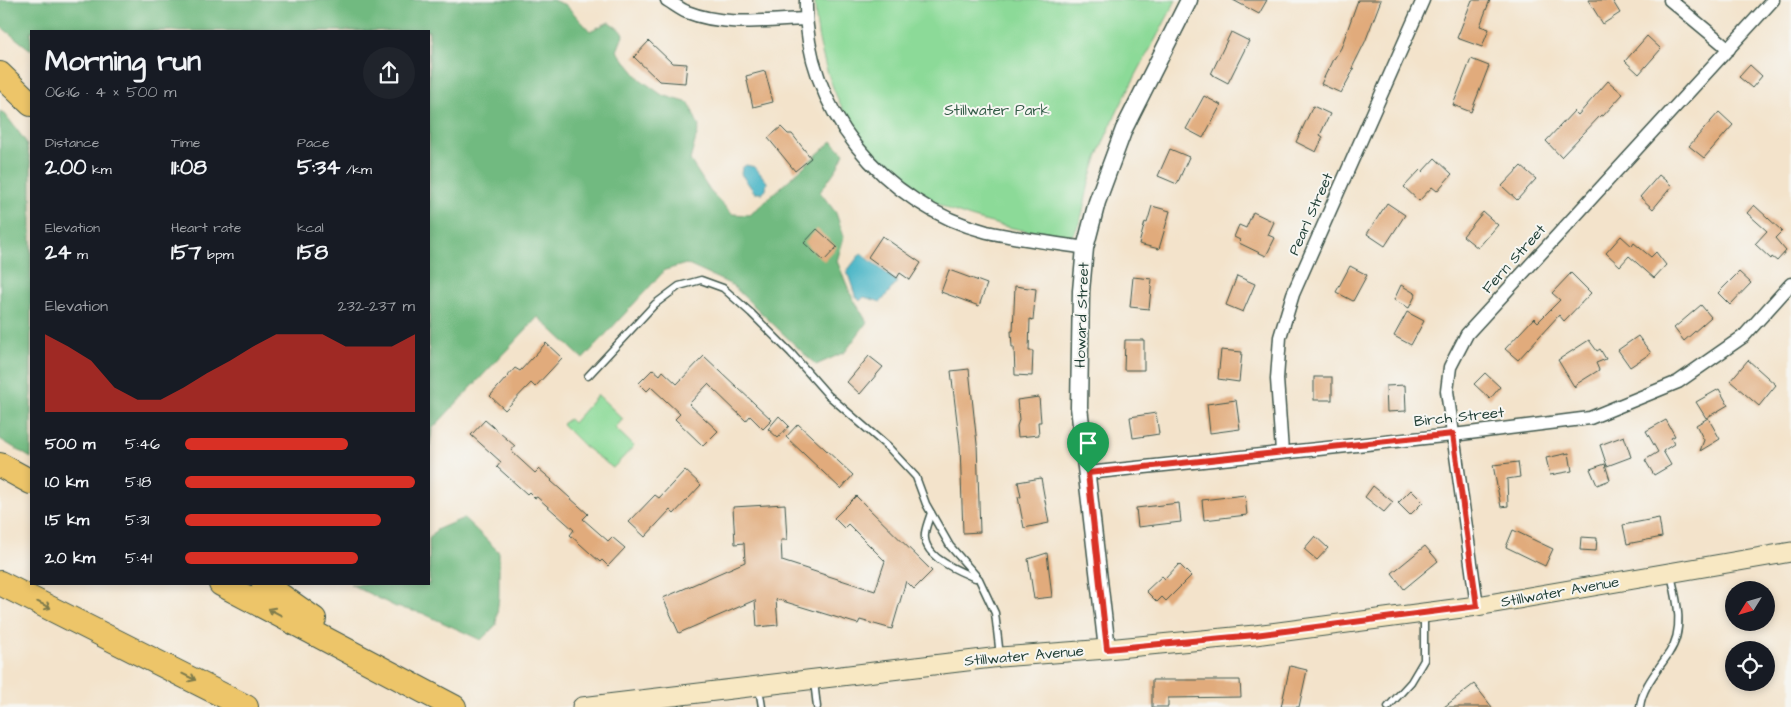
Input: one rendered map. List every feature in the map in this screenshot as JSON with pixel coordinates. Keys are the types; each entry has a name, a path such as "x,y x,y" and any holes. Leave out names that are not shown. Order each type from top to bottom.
{"highway":[{"path":"0,74 30,103"},
{"path":"0,465 30,481"},
{"path":"0,583 246,707"},
{"path":"223,585 454,707"},
{"path":"265,585 395,677"}],"main road":[{"name":"Stillwater Avenue","path":"582,707 1000,657 1255,635 1477,606 1791,552"}],"street":[{"path":"667,0 685,11 708,19 734,22 806,19"},
{"path":"806,0 806,19 816,72 825,96 846,133 858,149 886,176 916,200 946,217 987,231 1085,248"},
{"name":"Howard Street","path":"1107,649 1079,407 1081,291 1085,248 1097,202 1124,129 1189,0"},
{"name":"Pearl Street","path":"1282,452 1277,380 1280,337 1293,294 1423,0"},
{"path":"1670,0 1729,49"},
{"name":"Fern Street","path":"1477,606 1447,391 1450,367 1467,334 1773,0"},
{"name":"Birch Street","path":"1088,473 1590,418 1678,382 1744,336 1791,284"}],"lane":[{"path":"588,376 655,304 679,286 701,280 723,288 791,353 828,396 889,448 916,477 931,513 950,546 979,580 995,613 1000,657"},
{"path":"931,513 925,533 928,547 943,563 979,580"},
{"path":"1640,707 1641,699 1656,671 1671,651 1679,631 1678,604 1671,573"},
{"path":"1388,707 1411,682 1424,660 1424,613"},
{"path":"813,679 817,707"},
{"path":"759,686 762,707"}],"green space":[{"path":"0,0 552,0 566,5 590,31 609,22 624,33 617,51 640,79 662,95 689,103 699,127 690,160 710,191 732,214 750,215 832,141 844,153 837,168 820,192 836,213 844,237 837,261 851,295 867,322 845,352 816,365 732,285 686,264 665,270 583,359 538,317 432,429 430,444 430,30 30,30 30,49 0,26"},
{"name":"Stillwater Park","path":"815,0 1176,0 1108,131 1091,176 1084,209 1075,232 1070,237 1063,238 996,224 950,210 921,193 880,159 847,117 831,83 819,40"},
{"path":"0,111 5,114 26,142 30,160 30,457 0,439"},
{"path":"598,395 623,419 615,428 634,446 613,468 584,446 562,424 569,419 573,423"},
{"path":"464,518 499,552 499,595 496,625 481,640 422,613 396,607 352,585 430,585 430,538 436,530"}],"water":[{"path":"746,165 755,167 767,182 766,189 762,193 755,193 741,174 742,168"},
{"path":"861,253 897,282 881,302 864,297 860,301 855,295 847,271"}],"building":[{"path":"1233,0 1267,0 1259,14"},
{"path":"1358,0 1381,0 1365,42 1352,68 1354,69 1341,93 1321,84 1333,59 1341,48"},
{"path":"1472,0 1490,0 1480,26 1489,29 1482,47 1457,38"},
{"path":"1588,0 1612,0 1620,13 1603,24"},
{"path":"1231,32 1249,41 1228,83 1211,74"},
{"path":"1647,36 1661,49 1639,74 1625,61"},
{"path":"649,41 672,63 687,64 685,83 659,81 634,57"},
{"path":"1471,59 1489,66 1471,112 1453,105"},
{"path":"1750,65 1762,76 1752,88 1739,77"},
{"path":"765,71 773,102 753,107 746,76"},
{"path":"1608,81 1623,94 1561,157 1546,141 1574,111 1578,115"},
{"path":"1204,96 1221,105 1203,138 1186,129"},
{"path":"1313,106 1330,114 1320,135 1323,137 1316,152 1296,142"},
{"path":"1719,112 1733,125 1704,158 1689,146"},
{"path":"781,127 788,134 792,134 811,158 795,171 768,138"},
{"path":"1170,149 1189,157 1177,184 1158,176"},
{"path":"1435,158 1452,174 1437,191 1432,187 1419,201 1404,187"},
{"path":"1521,166 1536,179 1517,200 1502,186"},
{"path":"1659,175 1672,186 1653,209 1640,197"},
{"path":"1387,203 1405,215 1385,246 1367,234"},
{"path":"1754,205 1782,231 1775,238 1786,251 1777,261 1772,257 1771,259 1755,244 1767,231 1747,213"},
{"path":"1152,206 1170,211 1159,249 1139,244"},
{"path":"1253,212 1274,222 1268,235 1275,238 1266,256 1239,243 1240,240 1234,237 1239,225 1246,228"},
{"path":"1483,212 1498,225 1478,248 1463,236"},
{"path":"817,229 837,247 824,261 804,243"},
{"path":"882,236 921,263 910,280 900,273 897,278 868,257"},
{"path":"1621,236 1632,246 1634,243 1651,257 1656,252 1666,265 1654,278 1629,256 1620,266 1606,253"},
{"path":"1350,266 1367,275 1353,301 1336,292"},
{"path":"949,270 987,284 979,306 941,292"},
{"path":"1739,272 1751,283 1730,305 1718,293"},
{"path":"1571,273 1591,293 1564,321 1559,315 1518,360 1505,349 1534,318 1538,322 1560,300 1552,293"},
{"path":"1237,276 1255,284 1243,312 1226,305"},
{"path":"1133,277 1152,279 1149,309 1130,307"},
{"path":"1401,285 1416,294 1409,308 1394,300"},
{"path":"1015,286 1036,289 1033,320 1030,319 1029,351 1033,351 1032,376 1015,375 1014,347 1012,347 1011,331 1013,331"},
{"path":"1701,305 1711,317 1684,341 1674,328"},
{"path":"1407,312 1424,321 1411,345 1394,336"},
{"path":"1638,336 1651,353 1630,367 1618,350"},
{"path":"1125,340 1144,340 1144,370 1124,370"},
{"path":"1589,340 1597,351 1600,349 1606,359 1596,363 1599,370 1575,385 1575,388 1558,360"},
{"path":"546,343 562,358 535,387 531,383 505,410 490,396 515,368 520,371"},
{"path":"1221,350 1242,352 1239,382 1218,379"},
{"path":"704,356 772,420 763,429 750,416 746,421 708,384 689,404 718,431 703,446 675,419 680,414 651,387 647,391 639,383 653,369 660,375 663,371 677,384"},
{"path":"869,356 883,367 860,394 847,382"},
{"path":"1748,360 1776,385 1759,406 1730,381"},
{"path":"969,369 977,444 980,532 963,533 960,446 951,371"},
{"path":"1485,373 1500,387 1490,399 1474,384"},
{"path":"1314,377 1332,377 1332,400 1314,400"},
{"path":"1405,385 1406,411 1387,412 1386,386"},
{"path":"1719,389 1728,405 1706,418 1696,402"},
{"path":"1039,397 1041,422 1038,422 1039,435 1018,437 1017,400"},
{"path":"1236,400 1240,429 1210,433 1207,404"},
{"path":"1156,413 1159,434 1133,438 1130,417"},
{"path":"779,416 789,426 778,438 768,429"},
{"path":"1708,418 1720,439 1700,451 1704,440 1696,425"},
{"path":"485,420 515,446 511,451 535,473 539,469 588,514 583,519 608,541 612,537 625,548 608,566 602,560 600,562 570,535 574,530 537,497 535,498 529,492 527,494 497,467 501,462 471,435"},
{"path":"1666,420 1675,436 1671,438 1674,444 1663,451 1671,465 1654,475 1645,460 1658,452 1646,431"},
{"path":"798,424 853,475 841,489 786,437"},
{"path":"1624,436 1631,457 1607,466 1600,445"},
{"path":"1569,453 1572,471 1550,475 1546,458"},
{"path":"1518,462 1520,477 1507,479 1508,506 1501,507 1493,465"},
{"path":"1605,464 1610,480 1597,485 1590,469"},
{"path":"685,470 701,485 674,514 670,510 645,537 629,522 655,495 659,498"},
{"path":"1041,478 1049,523 1024,528 1018,497 1021,497 1018,482"},
{"path":"1373,486 1393,502 1384,512 1365,497"},
{"path":"1411,490 1423,502 1410,515 1398,503"},
{"path":"1245,495 1247,515 1204,520 1202,500"},
{"path":"856,496 932,571 914,589 906,581 892,629 860,620 858,624 776,599 778,625 757,627 755,600 679,633 663,598 745,562 744,543 735,544 733,507 785,504 787,540 781,540 782,561 875,591 885,561 848,524 844,528 834,518"},
{"path":"1179,503 1181,522 1138,527 1136,508"},
{"path":"1659,518 1662,537 1627,544 1623,525"},
{"path":"1513,530 1553,549 1545,566 1506,547"},
{"path":"1315,536 1328,548 1317,560 1304,549"},
{"path":"1581,537 1597,538 1596,551 1580,550"},
{"path":"1425,546 1438,561 1404,589 1392,573"},
{"path":"1047,553 1052,597 1034,599 1028,559"},
{"path":"1179,564 1191,576 1166,601 1162,597 1157,602 1146,591 1162,576 1165,579"},
{"path":"1290,666 1307,670 1299,707 1281,707"},
{"path":"1152,680 1240,680 1241,697 1168,698 1168,707 1152,707"},
{"path":"1474,684 1492,707 1444,707"}],"route":[{"path":"1453,434 1477,606 1255,635 1107,649 1088,473 1453,434"}]}
